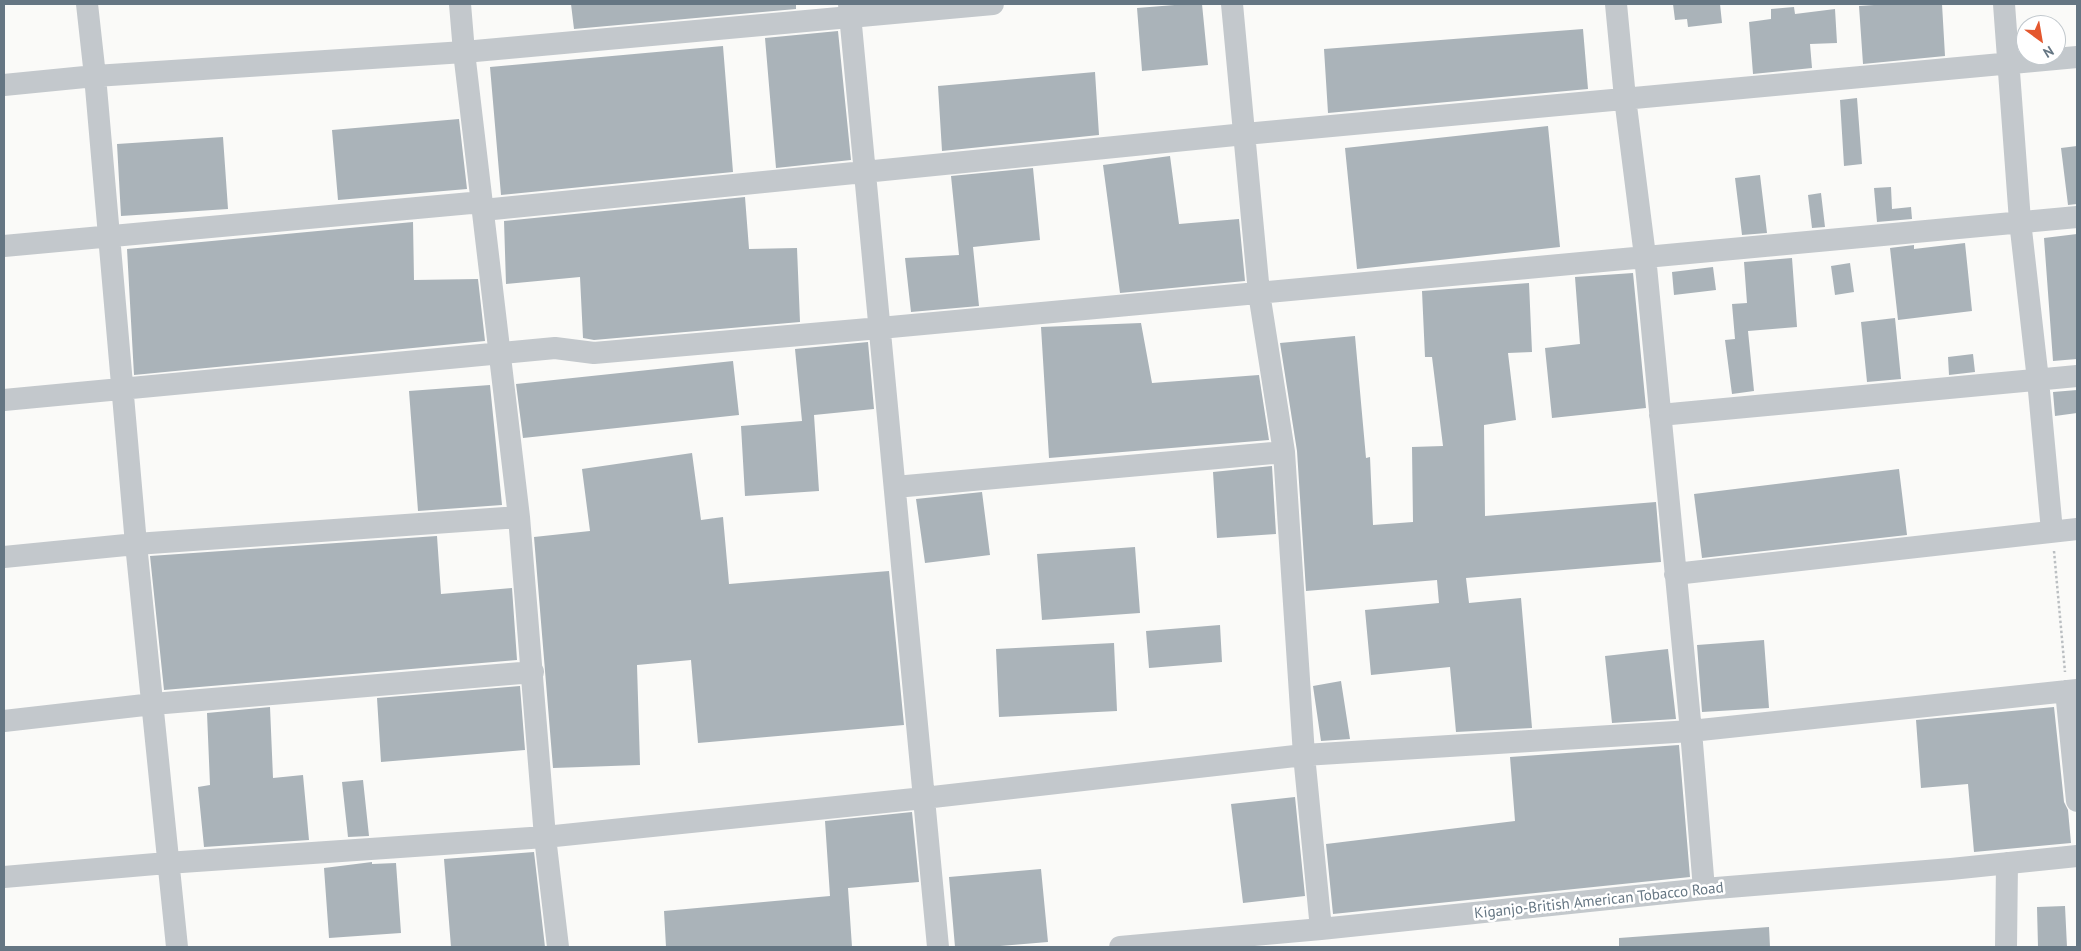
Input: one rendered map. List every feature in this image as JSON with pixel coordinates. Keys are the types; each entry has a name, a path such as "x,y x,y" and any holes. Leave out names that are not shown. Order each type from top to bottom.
{"street":[{"path":"87,4 110,236 136,544 176,947"},
{"path":"460,4 482,206 520,517 545,837 558,947"},
{"path":"4,85 95,76 464,52 850,10 993,4"},
{"path":"1232,4 1259,293 1284,452 1304,754 1321,929"},
{"path":"1616,4 1624,98 1645,256 1691,731 1704,890"},
{"path":"2004,4 2010,64 2020,221 2038,380 2052,531"},
{"path":"850,10 938,947"},
{"path":"4,246 865,173 1245,134 2077,57"},
{"path":"4,400 122,387 555,348 594,353 880,328 2077,217"},
{"path":"1660,415 2077,376"},
{"path":"895,487 1284,452"},
{"path":"4,557 136,544 520,517"},
{"path":"1675,574 2077,529"},
{"path":"4,721 153,704 533,672"},
{"path":"4,877 167,863 545,837 924,798 1304,754 1691,731 2072,690 2077,801"},
{"name":"Kiganjo-British American Tobacco Road","path":"1120,947 1244,942 1321,929 1704,890 2077,856"},
{"path":"2006,947 2007,863"}],"path":[{"path":"2052,531 2072,690"}],"building":[{"path":"571,4 796,4 796,9 574,29"},
{"path":"1202,4 1208,65 1142,71 1137,8"},
{"path":"1673,4 1720,4 1722,23 1688,27 1687,19 1675,20"},
{"path":"1942,4 1945,56 1863,64 1859,6"},
{"path":"1794,7 1795,14 1835,9 1837,43 1810,44 1812,68 1753,74 1749,22 1771,19 1771,9"},
{"path":"1583,29 1588,89 1328,113 1324,49"},
{"path":"838,31 851,160 776,168 765,38"},
{"path":"723,46 733,172 501,195 490,67"},
{"path":"1095,72 1099,135 942,151 938,86"},
{"path":"1857,98 1862,164 1844,166 1840,100"},
{"path":"459,119 467,189 338,200 332,130"},
{"path":"1548,126 1560,247 1357,269 1345,148"},
{"path":"223,137 228,209 121,216 117,144"},
{"path":"2077,146 2077,204 2068,205 2061,148"},
{"path":"1170,156 1179,224 1239,219 1245,281 1120,293 1103,165"},
{"path":"1033,168 1040,240 973,247 979,306 911,312 905,258 959,255 951,176"},
{"path":"1760,175 1767,233 1742,235 1735,178"},
{"path":"1891,187 1892,209 1911,207 1912,219 1877,222 1874,188"},
{"path":"1821,193 1825,227 1812,228 1808,195"},
{"path":"745,197 749,249 797,248 800,322 594,340 583,338 580,277 506,284 504,221"},
{"path":"413,222 414,280 478,279 485,341 134,375 127,249"},
{"path":"2077,234 2077,359 2053,361 2044,238"},
{"path":"1965,243 1972,311 1898,320 1890,248 1914,245 1914,249"},
{"path":"1792,258 1797,327 1748,331 1754,391 1732,394 1725,340 1735,339 1732,304 1747,303 1744,262"},
{"path":"1850,263 1854,292 1835,295 1831,266"},
{"path":"1713,267 1716,290 1674,295 1672,272"},
{"path":"1633,273 1646,408 1552,418 1545,348 1580,344 1575,277"},
{"path":"1529,283 1532,352 1508,353 1516,420 1484,425 1485,516 1656,502 1661,562 1466,578 1469,603 1521,598 1532,728 1456,732 1450,667 1371,675 1365,610 1439,603 1437,580 1306,591 1297,451 1280,343 1355,336 1366,458 1370,457 1373,525 1413,522 1412,447 1443,446 1432,357 1425,357 1422,291"},
{"path":"1895,318 1901,379 1867,382 1861,322"},
{"path":"1141,323 1152,383 1259,375 1269,440 1049,458 1041,327"},
{"path":"868,342 874,409 814,415 819,491 745,496 741,426 802,421 795,349"},
{"path":"1973,354 1975,372 1949,375 1948,357"},
{"path":"733,361 739,415 523,438 516,384"},
{"path":"490,385 502,505 418,511 409,391"},
{"path":"2077,390 2077,413 2055,416 2053,392"},
{"path":"692,453 701,520 723,517 729,584 889,571 904,725 698,743 691,660 637,665 640,765 553,768 534,537 590,531 582,469"},
{"path":"1272,466 1276,534 1217,538 1213,472"},
{"path":"1899,469 1907,535 1702,558 1694,494"},
{"path":"982,492 990,555 925,563 916,499"},
{"path":"437,536 441,594 512,588 517,660 164,690 150,556"},
{"path":"1135,547 1140,613 1042,620 1037,554"},
{"path":"1220,625 1222,662 1149,668 1146,631"},
{"path":"1764,640 1769,708 1702,712 1697,645"},
{"path":"1114,643 1117,711 999,717 996,649"},
{"path":"1668,649 1676,719 1612,723 1605,656"},
{"path":"1341,681 1350,739 1321,741 1313,686"},
{"path":"520,686 525,750 381,762 377,698"},
{"path":"270,707 273,778 303,775 309,840 204,847 198,787 210,785 207,713"},
{"path":"2054,707 2064,802 2068,810 2071,843 1974,852 1968,784 1921,788 1916,720"},
{"path":"1679,745 1690,877 1333,914 1326,844 1515,821 1510,757"},
{"path":"363,780 369,836 348,837 342,782"},
{"path":"1295,797 1305,896 1243,903 1231,804"},
{"path":"912,812 919,882 848,888 852,947 666,947 664,911 830,896 825,821"},
{"path":"534,852 545,947 451,947 444,859"},
{"path":"372,862 372,864 396,863 401,933 329,938 324,868"},
{"path":"1041,869 1048,942 988,947 955,947 949,877"},
{"path":"2065,906 2067,947 2038,947 2037,907"},
{"path":"1769,927 1770,947 1619,947 1619,938"}]}
